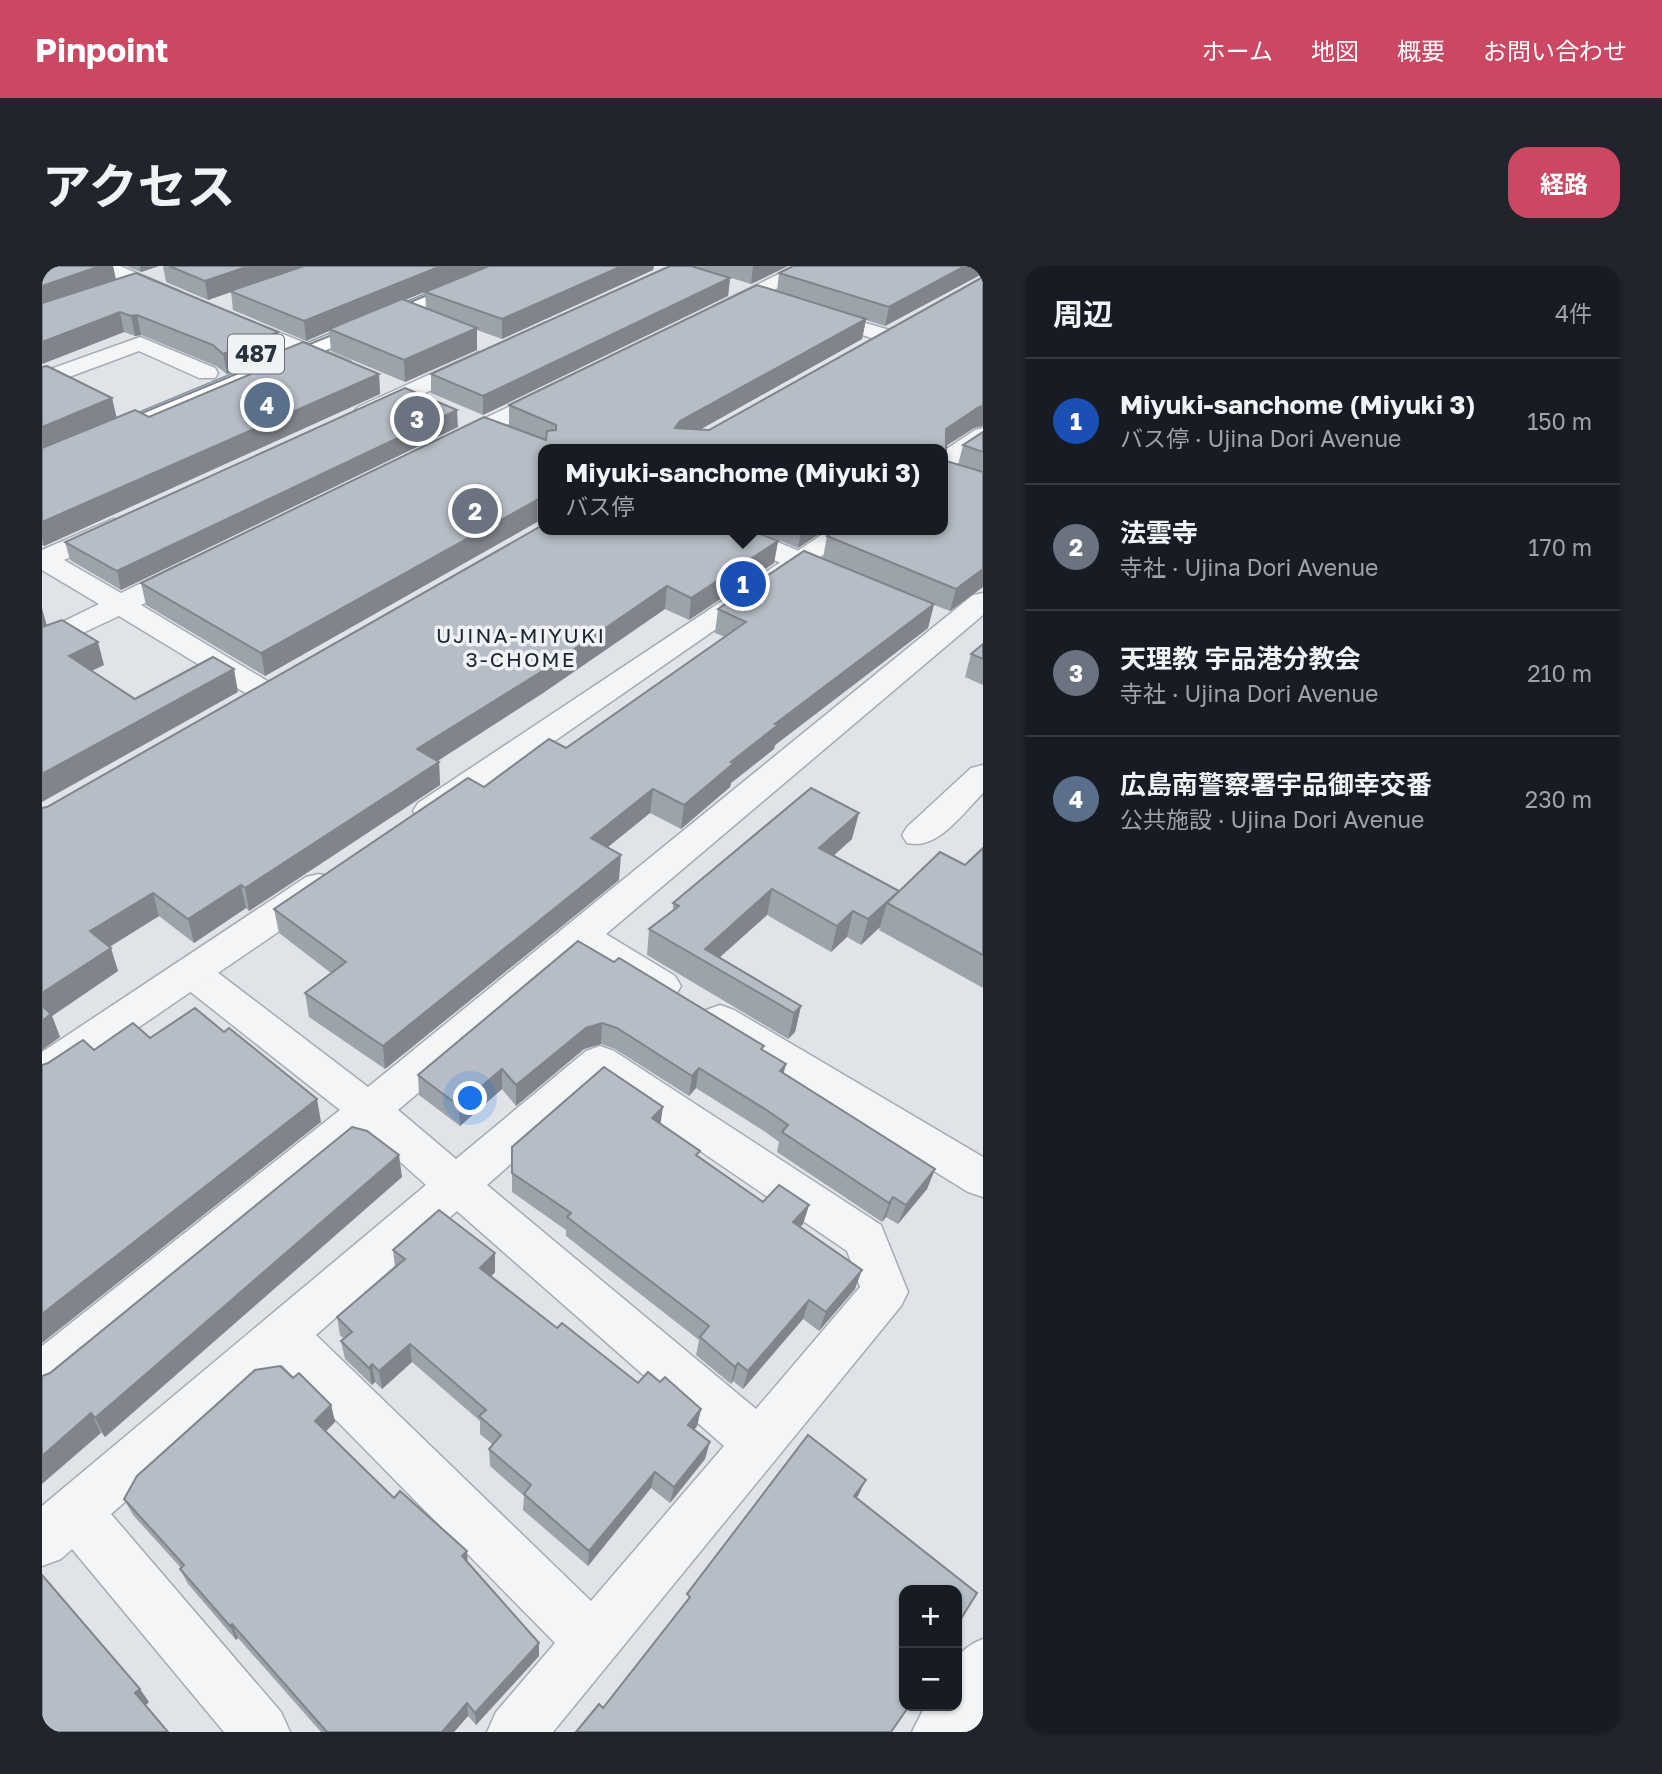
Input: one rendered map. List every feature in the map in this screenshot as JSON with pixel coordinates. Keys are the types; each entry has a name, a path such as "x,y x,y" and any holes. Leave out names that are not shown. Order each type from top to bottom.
{"highway":[{"name":"487","path":"42,462 468,266"},
{"name":"487","path":"42,440 207,373 402,312 511,266"}],"street":[{"path":"103,266 357,373"},
{"path":"704,318 810,266"},
{"path":"115,291 174,270"},
{"path":"727,286 885,336"},
{"path":"202,308 233,300"},
{"path":"402,312 437,325"},
{"path":"862,350 907,324"},
{"path":"344,422 501,349 476,339"},
{"path":"42,380 139,343 207,373"},
{"path":"422,458 473,422 582,379"},
{"path":"381,383 428,403"},
{"path":"473,422 508,437"},
{"path":"949,471 983,435"},
{"path":"43,559 131,519"},
{"path":"738,535 867,589"},
{"path":"410,825 839,535"},
{"path":"43,559 263,691"},
{"path":"42,643 208,562"},
{"path":"42,1375 369,1111 580,936 940,620 983,601"},
{"path":"919,835 983,775"},
{"path":"42,1073 341,871"},
{"path":"580,936 983,1179"},
{"path":"191,972 369,1111 759,1444"},
{"path":"261,1732 58,1526 600,1062 865,1239 885,1292 516,1732"},
{"path":"282,1333 593,1641"},
{"path":"941,1732 983,1667"}],"building":[{"path":"42,266 100,266 42,286"},
{"path":"169,266 249,266 205,281"},
{"path":"304,266 441,266 304,321 230,291"},
{"path":"489,266 622,266 502,319 425,292"},
{"path":"670,266 691,266 730,278 483,396 431,374"},
{"path":"793,266 965,266 889,307 779,273"},
{"path":"136,273 278,332 223,354 213,345 137,315 120,312 42,342 42,303"},
{"path":"983,277 983,406 946,429 946,444 538,444 538,500 261,653 141,583 484,417 546,440 547,431 556,430 556,425 509,405 757,285 866,319 680,421 675,428 709,430"},
{"path":"402,299 477,328 404,360 329,329"},
{"path":"303,342 379,374 42,522 42,448 135,410 149,417 263,369 249,364"},
{"path":"47,366 112,398 42,427 42,367"},
{"path":"405,388 457,410 117,571 65,542"},
{"path":"983,432 983,452 963,445"},
{"path":"948,462 983,472 983,569 956,589 827,536 948,535"},
{"path":"538,528 538,535 763,535 778,541 691,598 667,586 544,670 417,749 439,762 245,888 241,885 188,919 153,893 90,931 111,948 42,993 42,808"},
{"path":"804,551 934,604 775,724 778,725 731,762 734,763 684,805 653,789 591,838 621,855 383,1046 305,993 346,962 274,909 468,778 484,787 549,739 566,748 746,622 718,609"},
{"path":"62,620 98,642 69,656 135,699 213,657 234,669 42,774 42,627"},
{"path":"983,644 983,659 971,654"},
{"path":"811,788 859,813 819,848 899,891 868,919 853,911 837,926 772,889 705,949 801,1006 794,1013 649,929 679,906 673,903"},
{"path":"983,848 983,955 887,903 940,852 965,865"},
{"path":"578,941 614,962 619,958 764,1046 761,1049 786,1064 780,1071 935,1169 906,1205 893,1197 889,1203 782,1132 788,1125 768,1111 699,1068 692,1076 617,1028 602,1023 586,1028 516,1085 502,1069 459,1106 418,1075"},
{"path":"42,1006 51,1014 42,1021"},
{"path":"195,1008 224,1032 229,1028 317,1099 42,1314 42,1065 83,1040 94,1050 133,1023 150,1038"},
{"path":"604,1067 663,1107 652,1118 700,1151 696,1155 763,1202 779,1185 809,1205 793,1222 862,1270 826,1312 809,1300 748,1371 738,1363 735,1367 700,1337 709,1326 567,1217 571,1213 512,1173 512,1147"},
{"path":"352,1127 367,1131 399,1155 95,1418 91,1413 42,1456 42,1376 50,1373"},
{"path":"439,1210 495,1253 480,1268 557,1328 562,1323 638,1383 648,1372 660,1382 665,1377 701,1409 688,1425 710,1442 674,1487 655,1472 589,1551 524,1494 531,1485 489,1449 501,1435 479,1416 486,1410 410,1344 379,1371 372,1364 369,1368 341,1341 352,1332 337,1317 405,1259 393,1250"},
{"path":"280,1366 293,1378 299,1373 331,1405 315,1421 394,1498 400,1491 467,1551 462,1556 539,1643 475,1713 467,1703 442,1732 327,1732 180,1569 184,1565 124,1499 137,1476 255,1370"},
{"path":"808,1435 866,1480 854,1496 977,1593 962,1617 962,1585 899,1585 899,1711 906,1711 891,1732 576,1732 599,1704 603,1708 690,1597 687,1594"},
{"path":"42,1575 140,1689 135,1693 168,1732 42,1732"}],"tram line":[{"path":"391,310 442,289"},
{"path":"290,352 349,328"},
{"path":"125,420 268,361"}],"place":[{"name":"広島南警察署宇品御幸交番","path":"267,405"},
{"name":"天理教 宇品港分教会","path":"417,419"},
{"name":"法雲寺","path":"475,511"},
{"name":"Miyuki-sanchome (Miyuki 3)","path":"743,584"}],"district":[{"name":"UJINA-MIYUKI 3-CHOME","path":"521,648"}]}
